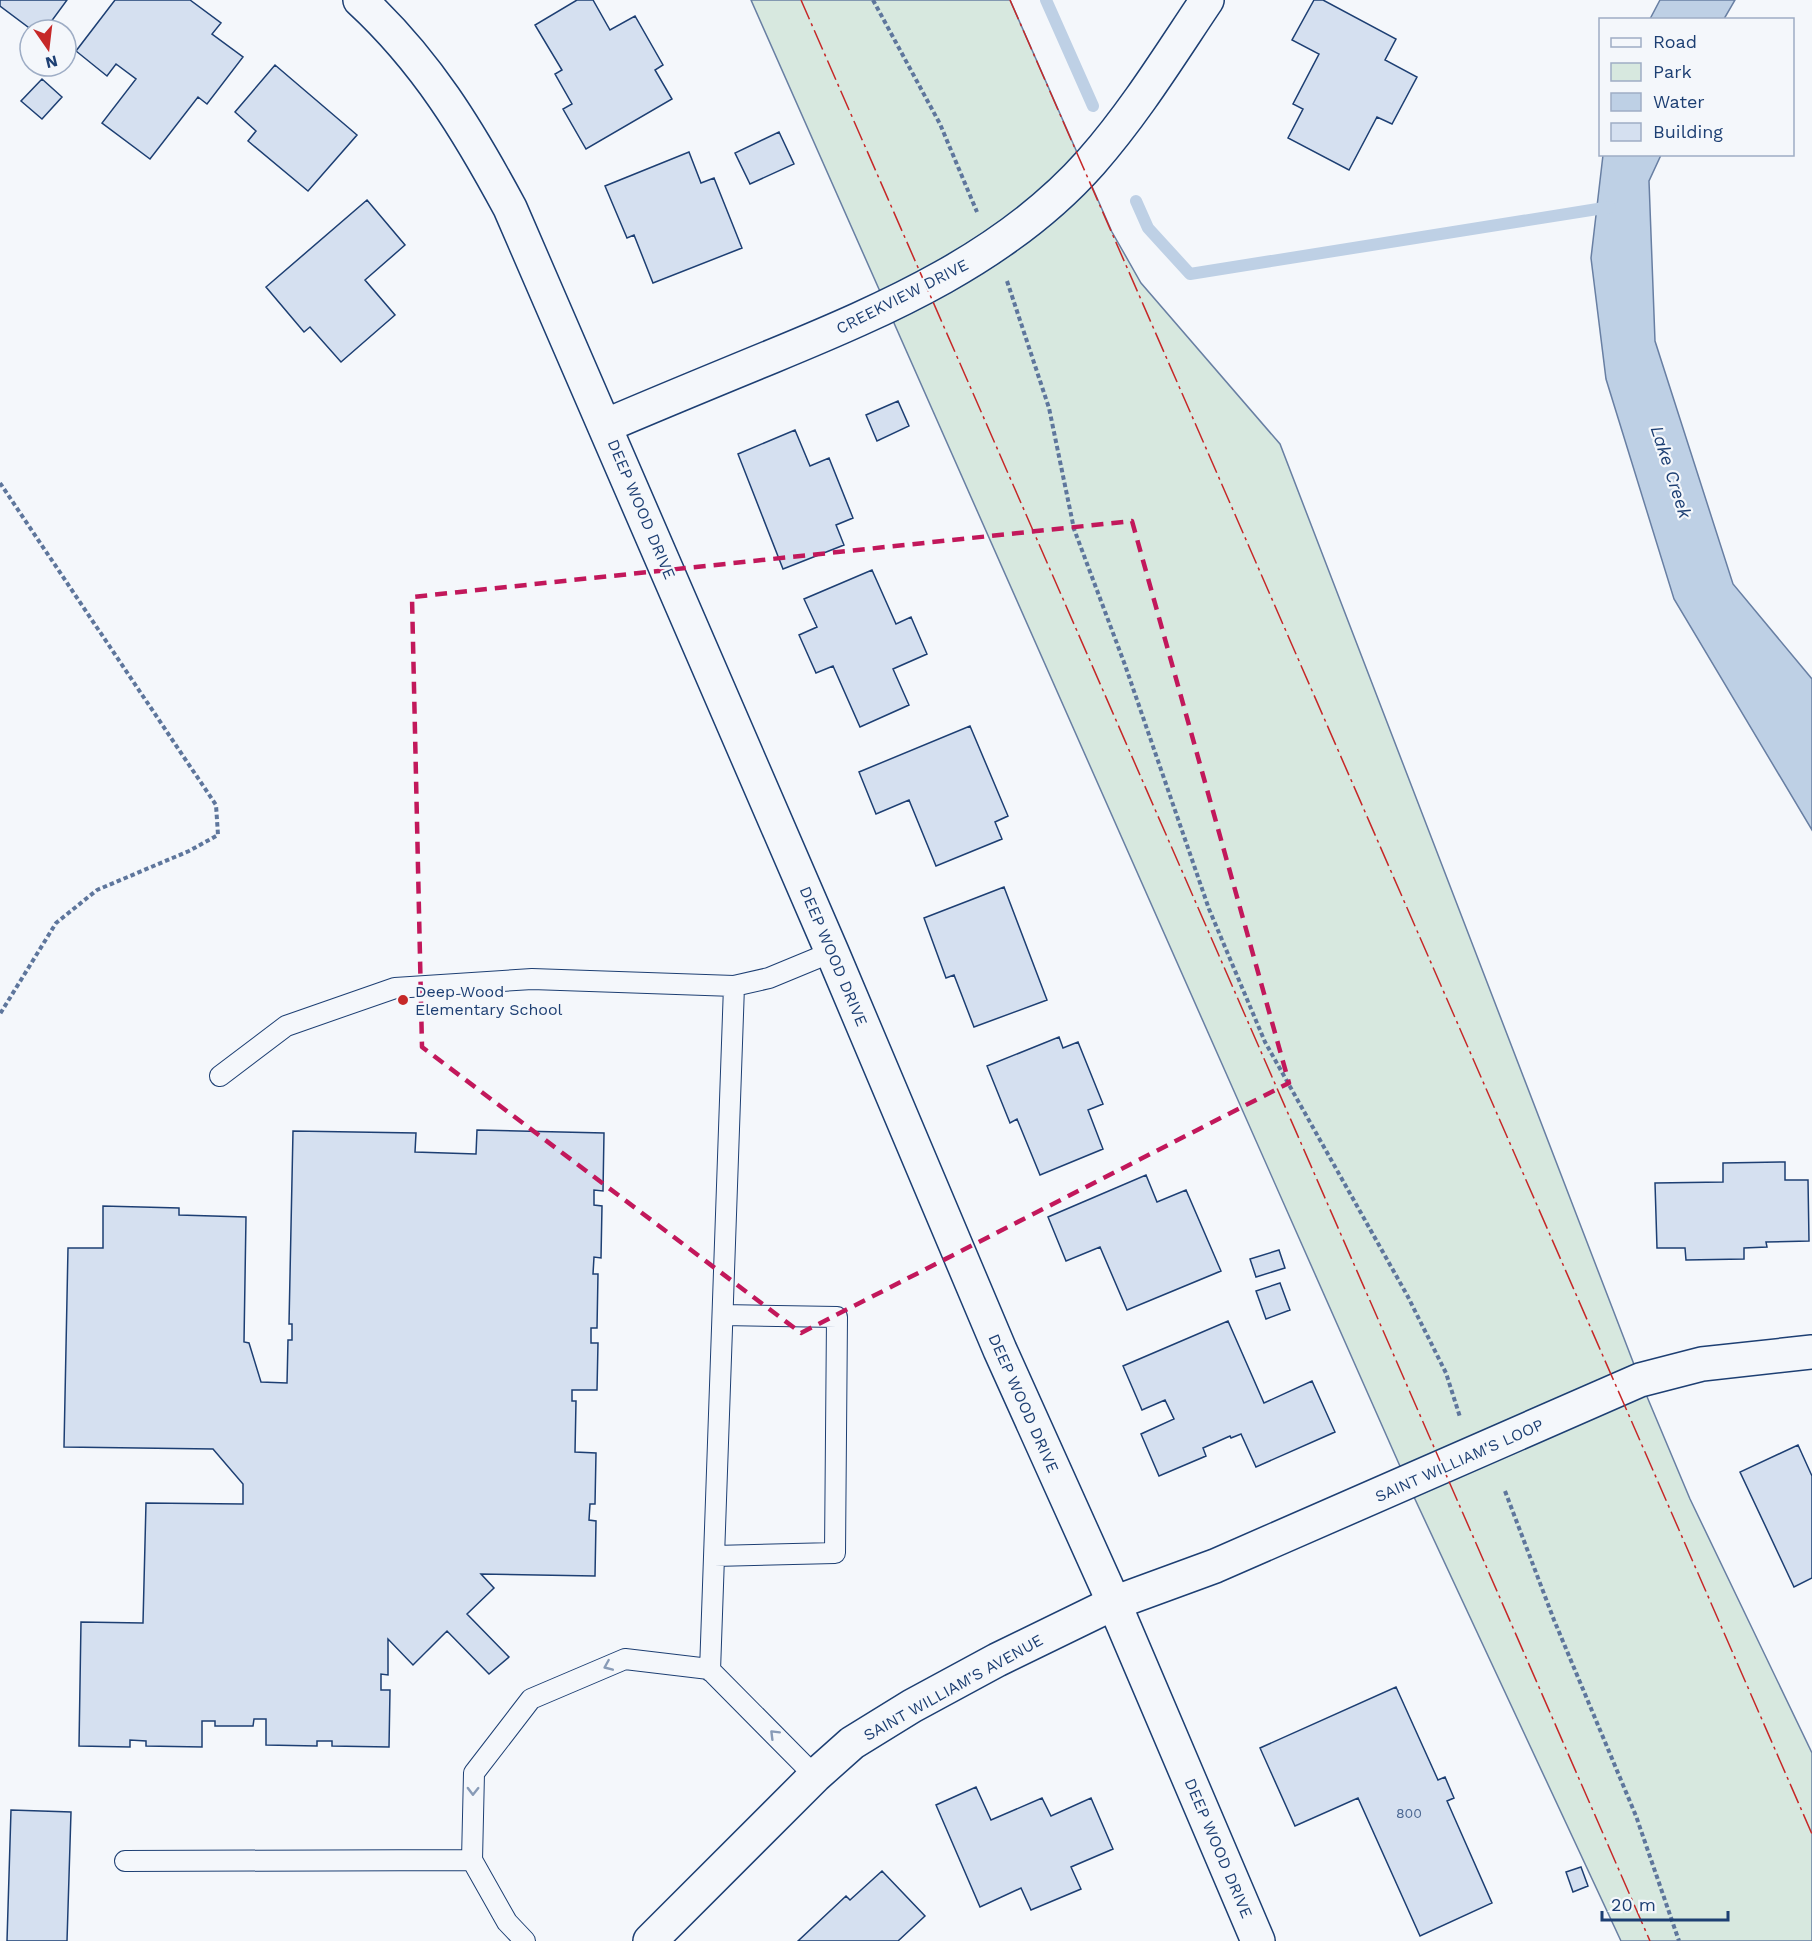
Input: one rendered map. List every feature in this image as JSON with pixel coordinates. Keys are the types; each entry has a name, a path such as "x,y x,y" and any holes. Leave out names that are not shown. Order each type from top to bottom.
{"street":[{"name":"DEEP WOOD DRIVE","path":"360,0 413,55 434,82 475,144 510,208 832,952 1000,1350 1114,1603 1258,1941"},
{"name":"CREEKVIEW DRIVE","path":"605,426 856,322 922,289 985,252 1042,209 1090,163 1131,112 1207,0"},
{"name":"SAINT WILLIAM'S LOOP","path":"1114,1603 1215,1566 1640,1380 1702,1364 1812,1352"},
{"name":"SAINT WILLIAM'S AVENUE","path":"650,1941 815,1776 852,1743 912,1706 997,1660 1114,1603"}],"lane":[{"path":"220,1076 286,1026 395,988 532,979 734,986 769,978 832,952"},
{"path":"710,1671 734,986"},
{"path":"714,1556 835,1553 837,1317 723,1315"},
{"path":"525,1941 507,1922 472,1860 474,1773 531,1699 625,1659 709,1669 815,1776"},
{"path":"125,1861 472,1860"}],"path":[{"path":"873,0 940,124 978,215"},
{"path":"1006,278 1049,408 1074,529 1125,665 1209,909 1264,1042 1407,1295 1446,1373 1462,1424"},
{"path":"0,483 216,804 218,836 98,890 56,923 0,1014"},
{"path":"1505,1491 1554,1620 1636,1815 1679,1941"}],"highlighted area":[{"path":"1132,521 1289,1083 801,1333 422,1047 412,597"}],"green space":[{"path":"751,0 1010,0 1112,232 1141,283 1280,444 1640,1380 1690,1499 1812,1753 1812,1941 1621,1941 1407,1482"}],"water":[{"path":"1660,0 1735,0 1725,18 1651,18"},
{"name":"Lake Creek","path":"1603,156 1661,156 1649,181 1655,341 1733,584 1812,679 1812,830 1674,599 1606,379 1591,258"}],"building":[{"path":"0,0 67,0 54,18 18,20 0,6"},
{"path":"115,0 190,0 221,23 212,34 243,57 207,104 198,97 150,159 102,123 136,79 116,64 107,76 78,53 78,48"},
{"path":"577,0 593,0 610,30 635,16 663,65 655,70 672,99 586,149 563,109 572,104 555,74 562,70 535,25"},
{"path":"1314,0 1323,0 1396,39 1385,60 1417,77 1392,124 1377,117 1349,170 1288,138 1303,109 1293,104 1319,54 1292,40"},
{"path":"275,65 357,135 308,191 248,141 256,131 235,112"},
{"path":"42,79 62,97 42,119 21,101"},
{"path":"779,132 794,164 750,184 735,153"},
{"path":"689,152 701,183 714,178 742,248 653,283 634,235 627,238 605,186"},
{"path":"367,200 405,245 365,280 395,315 341,362 310,327 304,332 266,287"},
{"path":"898,401 909,426 877,441 866,415"},
{"path":"795,430 810,466 829,458 853,518 836,525 844,545 783,569 738,454"},
{"path":"872,570 896,624 911,617 927,654 893,669 909,705 860,727 833,666 816,673 799,635 817,627 804,599"},
{"path":"970,726 1008,816 995,822 1002,839 936,866 909,800 876,814 859,772"},
{"path":"1004,887 1047,1000 974,1027 954,975 946,978 924,918"},
{"path":"1059,1037 1063,1048 1078,1042 1103,1104 1088,1110 1103,1149 1040,1175 1017,1119 1010,1123 987,1066"},
{"path":"477,1130 604,1133 603,1191 594,1190 594,1205 602,1206 601,1258 594,1257 593,1274 598,1274 597,1328 591,1328 591,1343 598,1343 597,1390 572,1390 572,1401 576,1401 575,1452 596,1453 595,1504 590,1504 589,1520 596,1521 595,1576 481,1574 494,1588 467,1614 509,1657 489,1674 447,1631 413,1665 388,1639 388,1675 381,1674 381,1690 390,1690 389,1747 332,1746 332,1741 317,1741 317,1746 266,1745 266,1719 254,1719 253,1726 215,1726 215,1721 202,1721 202,1747 146,1746 146,1741 130,1740 130,1747 79,1746 81,1622 143,1623 146,1503 243,1504 243,1484 213,1449 64,1447 68,1248 103,1248 103,1206 179,1208 179,1215 246,1217 244,1342 249,1343 261,1382 287,1383 288,1340 292,1340 292,1324 289,1324 293,1131 416,1133 415,1152 476,1154"},
{"path":"1785,1162 1785,1180 1808,1180 1809,1241 1766,1242 1767,1247 1744,1248 1744,1259 1686,1260 1685,1248 1657,1248 1655,1183 1723,1182 1723,1163"},
{"path":"1146,1175 1157,1202 1186,1190 1221,1271 1127,1310 1100,1247 1066,1261 1048,1217"},
{"path":"1279,1250 1285,1268 1256,1277 1250,1259"},
{"path":"1280,1283 1290,1310 1266,1319 1256,1291"},
{"path":"1228,1321 1264,1403 1312,1381 1335,1432 1256,1467 1241,1434 1231,1438 1230,1436 1203,1448 1206,1456 1159,1476 1141,1434 1174,1419 1165,1400 1142,1410 1123,1366"},
{"path":"1798,1445 1812,1476 1812,1578 1794,1587 1740,1472"},
{"path":"1396,1687 1438,1780 1445,1777 1454,1798 1447,1801 1492,1903 1420,1936 1358,1798 1295,1826 1260,1748"},
{"path":"976,1787 991,1820 1042,1798 1051,1816 1091,1798 1113,1849 1071,1867 1081,1889 1031,1910 1021,1888 980,1907 936,1805"},
{"path":"11,1810 71,1812 67,1941 7,1941"},
{"path":"1581,1867 1588,1886 1573,1892 1566,1872"},
{"path":"882,1871 925,1916 898,1941 798,1941 846,1896 850,1900"}],"waterway":[{"path":"1046,0 1093,106"},
{"path":"1136,201 1148,228 1190,274 1610,207"}],"power":[{"path":"801,0 1650,1941"},
{"path":"1010,0 1812,1834"}],"place":[{"name":"Deep Wood Elementary School","path":"403,1000"}]}
